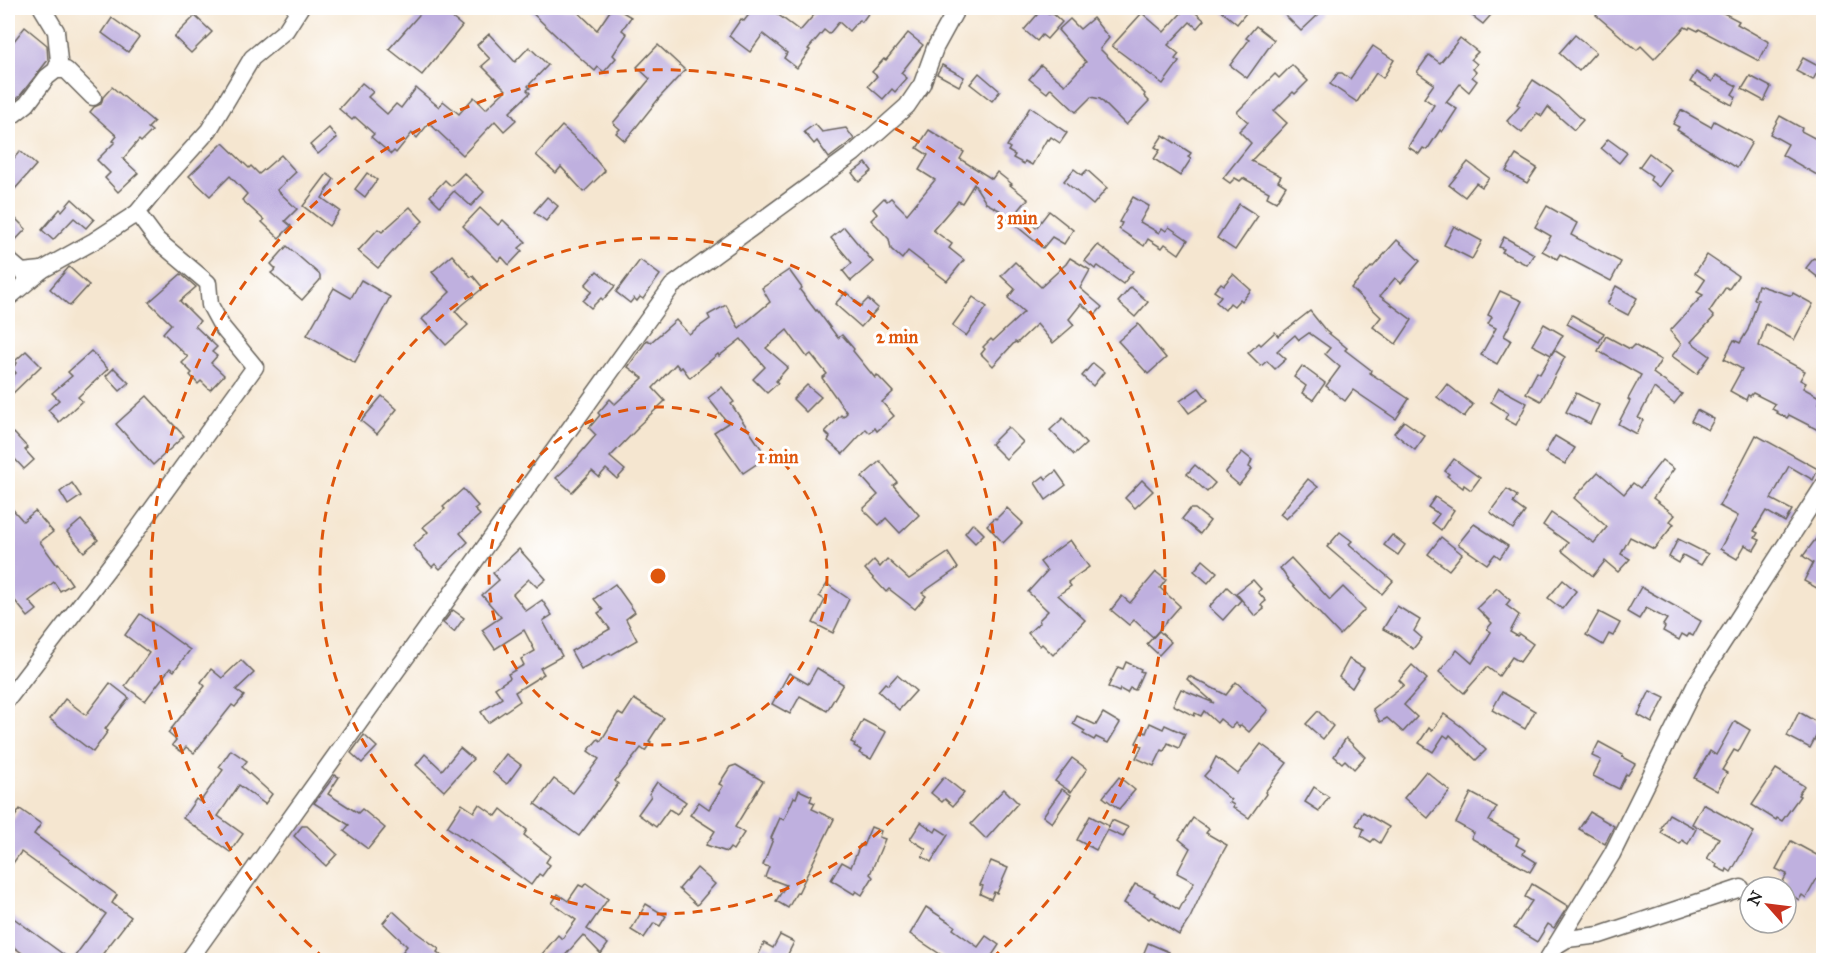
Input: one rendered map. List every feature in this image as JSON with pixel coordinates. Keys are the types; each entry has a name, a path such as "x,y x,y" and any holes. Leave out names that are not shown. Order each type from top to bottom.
{"street":[{"path":"42,8 56,31 59,61 56,70"},
{"path":"8,298 42,270 94,241 137,213 209,130 252,58 286,30 300,8"},
{"path":"189,960 672,286 854,153 907,106 922,84 935,48 957,8"},
{"path":"8,118 27,104 46,77 56,70 66,70 93,97"},
{"path":"8,699 15,679 132,537 255,367 222,327 210,305 208,283 157,240 137,213"},
{"path":"8,261 22,272 42,270"},
{"path":"1547,960 1612,854 1696,684 1824,485"},
{"path":"1557,945 1567,939 1600,935 1738,889"}],"building":[{"path":"425,8 440,8 462,26 422,75 389,49"},
{"path":"527,8 574,8 597,30 612,8 631,17 622,30 627,34 613,55 616,58 604,72 598,67 595,71"},
{"path":"754,8 769,8 800,31 820,8 872,8 862,22 859,20 849,31 839,22 829,34 824,30 808,49 810,50 797,68 784,58 787,53 763,34 750,52 729,36 741,19 744,21"},
{"path":"1043,8 1062,22 1047,39 1042,35 1037,41 1024,30"},
{"path":"1186,8 1190,8 1204,20 1197,28 1190,22 1168,45 1179,54 1175,59 1179,62 1163,84 1112,46 1142,13 1164,32"},
{"path":"1218,8 1250,8 1237,24"},
{"path":"1278,8 1313,8 1319,14 1301,31"},
{"path":"1462,8 1497,8 1483,24"},
{"path":"1603,8 1714,8 1739,21 1737,24 1769,42 1759,61 1699,29 1698,31 1685,27 1654,59 1641,46 1637,50 1596,15"},
{"path":"195,16 212,32 191,53 174,37"},
{"path":"112,18 139,37 128,52 102,33"},
{"path":"1093,18 1109,38 1100,49 1145,94 1144,96 1149,101 1126,125 1100,99 1091,97 1076,112 1051,88 1047,93 1029,79 1041,65 1065,85 1086,62 1058,30 1070,19 1080,29"},
{"path":"1256,26 1274,40 1247,78 1230,65 1249,40 1246,38"},
{"path":"25,27 47,45 48,60 14,101 8,95 8,57 13,50 9,47"},
{"path":"908,33 923,45 901,73 907,78 895,92 892,89 883,99 868,86 877,76 872,72 884,59 886,60"},
{"path":"489,34 515,62 529,47 548,65 528,86 530,88 527,90 530,93 510,112 516,120 504,131 495,121 463,155 429,123 417,138 412,133 396,153 394,151 391,154 371,137 374,134 355,117 352,120 339,109 362,83 373,92 368,97 387,114 396,104 401,108 416,88 439,107 443,101 459,114 474,97 486,109 506,90 482,66 490,59 477,45"},
{"path":"1575,35 1596,52 1579,71 1559,53"},
{"path":"1460,38 1478,52 1471,59 1477,64 1473,69 1476,72 1472,77 1477,81 1469,92 1460,84 1446,102 1457,109 1427,150 1423,148 1419,154 1408,147 1434,105 1424,98 1434,84 1417,72 1429,55 1440,63"},
{"path":"658,45 685,70 625,141 616,133 620,129 613,123 650,79 637,67"},
{"path":"1373,46 1394,60 1383,78 1376,73 1357,102 1330,84 1338,73 1350,79"},
{"path":"1803,58 1820,67 1813,80 1796,71"},
{"path":"942,65 964,77 959,86 937,74"},
{"path":"1292,65 1308,81 1274,111 1287,123 1251,161 1281,176 1278,181 1286,186 1276,202 1267,197 1269,192 1243,178 1240,181 1235,178 1230,183 1223,178 1251,143 1239,131 1248,122 1237,112 1275,74 1279,78"},
{"path":"1696,72 1712,82 1716,75 1737,86 1732,94 1736,97 1732,105 1690,82"},
{"path":"979,73 1000,91 992,101 970,84"},
{"path":"1750,76 1771,87 1764,101 1742,89"},
{"path":"1533,80 1556,95 1583,120 1574,130 1548,107 1542,116 1537,113 1522,133 1507,121 1520,106 1517,104"},
{"path":"112,87 154,122 148,128 152,131 141,142 139,140 123,159 138,173 118,192 105,178 110,173 97,160 115,142 113,141 117,136 90,112 101,104 103,97"},
{"path":"1030,107 1067,133 1060,143 1051,137 1047,139 1032,165 1025,161 1024,164 1013,158 1015,155 1008,151 1010,148 1007,146"},
{"path":"1681,110 1711,127 1714,121 1752,142 1737,168 1677,130 1679,127 1673,124"},
{"path":"1780,116 1802,128 1801,131 1824,143 1824,179 1782,155 1788,144 1770,134"},
{"path":"815,124 822,132 846,128 854,139 829,158 817,141 814,144 804,132"},
{"path":"562,126 583,145 605,171 584,192 561,167 556,173 536,155"},
{"path":"329,128 337,138 318,154 310,145"},
{"path":"929,130 964,152 960,159 992,179 997,172 1012,184 1010,185 1028,199 1018,211 1036,228 1049,211 1073,230 1064,244 1052,237 1043,248 1001,211 986,203 974,184 962,203 958,201 933,230 952,244 949,248 964,260 947,281 908,251 902,259 891,249 889,239 871,220 877,214 873,209 884,198 887,201 891,198 907,214 935,180 919,170 928,155 917,148"},
{"path":"1163,135 1191,153 1188,157 1191,159 1180,176 1154,159 1160,150 1155,147"},
{"path":"1608,139 1627,153 1619,163 1601,148"},
{"path":"223,143 249,168 251,166 259,174 281,155 296,172 277,190 297,209 285,221 291,226 279,238 262,222 264,220 242,200 247,194 230,176 210,196 189,176"},
{"path":"20,151 36,165 8,197 8,165"},
{"path":"1649,153 1671,170 1659,187 1650,180 1652,176 1639,167"},
{"path":"1516,155 1537,168 1527,183 1506,171"},
{"path":"1468,162 1489,178 1482,187 1476,183 1465,197 1449,185"},
{"path":"866,163 872,171 859,182 852,173"},
{"path":"1074,169 1082,175 1087,170 1107,188 1093,205 1064,181"},
{"path":"367,173 377,180 365,197 355,189"},
{"path":"464,173 484,192 471,206 454,191 440,206 430,196 445,180 451,186"},
{"path":"327,174 334,179 322,198 340,211 329,226 303,206"},
{"path":"547,197 558,206 546,221 534,212"},
{"path":"1133,197 1149,206 1140,222 1159,233 1162,228 1166,231 1169,227 1188,240 1179,254 1165,244 1162,248 1148,239 1144,246 1119,229 1122,223 1119,222"},
{"path":"72,199 94,219 86,228 74,218 53,240 42,230"},
{"path":"1239,204 1258,216 1235,250 1217,238"},
{"path":"1547,206 1577,223 1571,235 1621,262 1611,281 1560,254 1557,259 1542,251 1551,236 1535,227"},
{"path":"410,207 423,221 378,268 358,251 378,229 382,232"},
{"path":"480,208 498,225 503,220 526,242 519,248 522,251 509,265 502,257 498,261 463,226"},
{"path":"8,211 26,229 8,248"},
{"path":"1454,226 1482,241 1472,259 1444,245"},
{"path":"844,227 873,262 851,281 843,271 852,263 831,238"},
{"path":"1504,237 1534,254 1527,265 1502,252 1504,249 1499,247"},
{"path":"1397,240 1420,261 1401,283 1395,278 1380,296 1412,320 1396,344 1373,327 1381,317 1351,288"},
{"path":"1098,245 1133,271 1123,284 1098,266 1095,269 1085,261"},
{"path":"287,246 320,275 320,280 302,300 271,273 276,269 271,264"},
{"path":"452,255 483,288 455,311 468,325 446,345 422,319 450,292 432,272"},
{"path":"1707,255 1738,276 1729,289 1726,287 1709,312 1714,317 1691,342 1710,356 1697,374 1672,356 1681,344 1670,331 1703,295 1697,292 1705,280 1695,273"},
{"path":"1070,258 1090,270 1080,288 1102,307 1095,315 1081,304 1069,319 1074,325 1053,343 1037,324 1017,343 1015,342 993,366 981,354 985,349 983,347 991,339 993,341 1024,312 1008,298 1015,289 1001,276 1015,262 1041,287"},
{"path":"1814,258 1824,266 1824,282 1806,268"},
{"path":"640,260 660,275 643,299 640,297 637,301 634,298 630,303 616,292"},
{"path":"69,267 89,285 70,306 50,289"},
{"path":"789,270 802,288 800,290 838,338 842,335 875,378 877,375 893,392 882,402 894,416 877,431 875,428 870,433 866,429 843,454 828,441 830,437 825,432 841,415 843,417 847,413 822,378 827,374 811,354 807,357 787,330 766,348 788,367 776,381 778,383 767,393 753,379 765,367 741,339 719,356 718,354 690,378 682,367 680,369 676,364 653,388 665,401 610,457 625,470 617,479 606,469 599,477 592,471 572,492 556,478 596,435 589,428 610,399 615,404 643,378 628,367 647,340 651,342 676,320 689,334 710,319 708,315 726,305 739,328 770,302 762,288"},
{"path":"597,271 615,286 603,300 601,298 591,308 583,301 592,291 585,285"},
{"path":"181,274 196,287 180,301 200,321 195,326 217,347 212,352 217,356 211,363 224,375 210,390 201,381 198,384 190,375 192,373 182,363 188,357 163,333 171,324 149,302"},
{"path":"1233,274 1251,290 1242,301 1240,299 1234,306 1230,303 1225,310 1216,302 1221,296 1214,291 1221,283 1224,285"},
{"path":"361,280 390,297 355,362 307,335 334,288 351,298"},
{"path":"1758,285 1789,295 1793,293 1813,304 1794,340 1766,324 1759,346 1805,371 1800,380 1806,383 1803,388 1821,398 1818,403 1824,406 1824,433 1789,415 1787,418 1777,413 1772,409 1775,404 1753,393 1748,395 1746,400 1730,391 1742,369 1724,359 1734,340 1740,343 1748,330 1758,300 1754,299"},
{"path":"1616,286 1637,298 1628,315 1607,304"},
{"path":"1131,287 1148,302 1135,317 1118,302"},
{"path":"1500,291 1522,301 1504,336 1511,340 1497,364 1481,355 1496,328 1488,324 1492,317 1488,315"},
{"path":"846,292 861,306 868,299 878,308 861,327 835,304"},
{"path":"973,297 987,307 966,336 952,326"},
{"path":"1310,311 1326,331 1347,348 1345,350 1371,370 1370,373 1409,399 1396,419 1353,390 1345,401 1326,386 1340,367 1325,354 1330,348 1309,333 1299,340 1295,335 1277,351 1286,359 1275,369 1267,361 1261,366 1248,353 1275,332 1278,336"},
{"path":"1572,315 1604,333 1599,342 1567,324"},
{"path":"1138,324 1166,358 1148,374 1118,341"},
{"path":"1544,324 1563,335 1551,355 1532,345"},
{"path":"1606,336 1630,349 1634,345 1661,360 1653,373 1682,394 1674,404 1654,388 1638,418 1643,420 1636,434 1618,424 1641,375 1598,351"},
{"path":"1554,350 1565,357 1541,401 1526,393 1537,372 1540,374"},
{"path":"26,351 41,366 8,398 8,381 16,373 12,368 17,363 15,361"},
{"path":"91,351 108,369 78,397 82,401 59,422 48,410 59,400 52,393 72,376 68,372"},
{"path":"1093,363 1104,372 1093,386 1082,376"},
{"path":"1302,366 1325,383 1313,400 1302,393 1306,386 1294,377"},
{"path":"114,368 129,383 120,391 106,376"},
{"path":"1447,384 1473,405 1464,417 1437,397"},
{"path":"807,385 821,397 806,412 793,399"},
{"path":"722,387 734,402 731,404 767,457 743,473 714,432 728,423 708,398"},
{"path":"1199,388 1208,400 1189,413 1180,401"},
{"path":"1499,388 1527,403 1516,425 1505,419 1508,413 1491,402"},
{"path":"1576,393 1599,405 1590,424 1566,412"},
{"path":"147,396 184,436 153,465 116,424"},
{"path":"382,396 397,409 377,434 361,421"},
{"path":"1697,410 1714,419 1708,430 1691,421"},
{"path":"1063,418 1086,444 1074,455 1050,430"},
{"path":"1404,421 1425,436 1415,450 1394,433"},
{"path":"1008,427 1023,442 1006,459 991,444"},
{"path":"14,433 28,448 25,450 34,460 24,469 13,457 8,462 8,439"},
{"path":"1756,435 1818,469 1813,480 1789,466 1771,499 1792,510 1785,522 1766,511 1754,531 1758,533 1755,538 1760,540 1754,550 1745,545 1737,559 1720,549 1738,516 1719,506"},
{"path":"1555,436 1575,448 1565,464 1545,453"},
{"path":"1242,452 1252,460 1249,467 1252,469 1239,485 1225,473"},
{"path":"1454,459 1480,478 1471,490 1464,485 1463,488 1447,476 1449,474 1445,471"},
{"path":"1662,460 1674,469 1653,498 1675,515 1670,521 1674,524 1654,549 1630,537 1621,554 1630,559 1618,572 1605,561 1593,576 1562,551 1568,543 1543,525 1551,513 1594,543 1607,527 1574,498 1598,472 1624,494 1633,483 1640,488"},
{"path":"880,461 897,482 893,485 919,515 900,533 886,518 879,525 863,509 878,495 862,477"},
{"path":"1195,465 1215,483 1207,492 1187,474"},
{"path":"1056,471 1066,485 1046,500 1035,483 1044,476 1046,479"},
{"path":"1308,479 1318,487 1286,519 1280,514"},
{"path":"1142,480 1153,491 1135,508 1125,498"},
{"path":"72,483 81,496 68,505 60,492"},
{"path":"463,489 478,506 474,509 480,515 460,533 468,542 440,569 435,564 432,567 413,546 428,532 423,527 445,509 443,507"},
{"path":"1507,489 1517,496 1513,503 1525,512 1513,529 1490,512"},
{"path":"1435,497 1454,510 1441,530 1432,523 1439,514 1428,507"},
{"path":"8,504 23,521 35,511 53,532 40,542 72,584 60,591 54,582 29,601 37,610 28,617 8,592"},
{"path":"1007,508 1023,523 1003,543 987,525"},
{"path":"1190,509 1195,509 1210,521 1200,534 1182,519"},
{"path":"81,520 98,540 84,552 67,532"},
{"path":"973,523 984,534 975,543 965,533"},
{"path":"1474,524 1508,546 1500,558 1495,554 1487,564 1458,544"},
{"path":"1824,528 1824,592 1804,581 1813,563 1803,556"},
{"path":"1340,532 1352,541 1349,544 1393,581 1382,594 1327,547"},
{"path":"1392,535 1405,545 1398,555 1384,545"},
{"path":"1441,537 1462,554 1449,570 1428,554"},
{"path":"1678,539 1708,554 1701,565 1683,555 1679,563 1669,557"},
{"path":"1070,540 1089,567 1068,582 1071,586 1058,595 1085,620 1053,655 1042,644 1040,646 1028,633 1048,611 1028,592 1047,571 1040,562"},
{"path":"519,549 546,579 537,587 529,579 513,594 526,611 542,600 552,615 543,621 562,656 540,668 544,674 515,692 520,701 488,723 481,712 502,698 495,688 510,678 508,674 524,665 521,659 535,651 524,630 495,649 482,630 501,617 482,595 499,580 493,573"},
{"path":"948,553 958,568 922,593 926,596 915,609 889,589 886,592 865,569 874,560 880,567 887,559 909,579"},
{"path":"1291,558 1330,600 1343,587 1365,609 1340,635 1289,581 1280,568"},
{"path":"1203,560 1217,572 1208,583 1194,571"},
{"path":"1156,572 1166,580 1160,588 1180,606 1153,637 1134,620 1129,625 1111,610 1122,596 1130,603"},
{"path":"1253,580 1261,589 1258,592 1266,601 1261,605 1264,609 1255,616 1236,593"},
{"path":"1563,580 1576,591 1562,609 1548,598"},
{"path":"615,584 635,612 626,619 637,640 581,669 571,651 610,629 598,613 603,610 594,599"},
{"path":"827,584 849,599 833,633 813,623 825,600 819,596"},
{"path":"1227,587 1241,600 1223,620 1209,607"},
{"path":"1641,587 1701,621 1693,636 1689,634 1687,637 1682,634 1679,640 1663,631 1665,627 1663,625 1667,619 1646,608 1639,619 1627,612"},
{"path":"1497,588 1510,600 1506,605 1519,615 1510,632 1517,636 1519,634 1533,644 1520,662 1512,657 1499,676 1487,667 1464,693 1439,672 1457,650 1472,663 1491,632 1487,629 1492,623 1477,608"},
{"path":"1397,606 1420,620 1414,631 1422,638 1413,649 1383,629"},
{"path":"453,610 464,618 454,632 443,623"},
{"path":"1599,612 1620,623 1613,636 1609,634 1603,645 1586,635"},
{"path":"140,614 190,650 174,671 170,668 145,701 125,686 149,653 125,635"},
{"path":"1159,631 1171,642 1159,655 1147,644"},
{"path":"1349,659 1364,668 1352,688 1339,677"},
{"path":"241,660 254,673 236,690 244,696 235,707 232,705 194,753 186,747 182,752 172,745 176,740 168,733 205,686 201,682 211,669 222,678"},
{"path":"1126,662 1143,672 1135,690 1130,688 1127,693 1108,687 1118,667 1123,669"},
{"path":"1412,665 1427,679 1404,705 1417,717 1403,732 1387,718 1380,722 1373,709 1404,685 1399,680"},
{"path":"817,668 843,684 827,711 800,696 790,714 772,704 789,673 808,684"},
{"path":"897,675 916,691 899,710 878,691 885,683 888,685"},
{"path":"1189,676 1226,695 1236,682 1268,710 1249,732 1235,723 1231,728 1220,719 1217,723 1204,711 1201,716 1195,713 1194,716 1173,705 1181,689 1214,703 1187,679"},
{"path":"110,683 129,698 105,729 108,731 93,752 50,719 65,699 86,715"},
{"path":"1650,691 1665,698 1652,723 1638,715"},
{"path":"1502,692 1535,711 1525,729 1492,710"},
{"path":"634,699 664,718 645,751 641,748 615,781 618,784 579,836 535,804 554,779 573,793 599,759 588,751 598,739 601,741 618,713 623,716"},
{"path":"1318,711 1333,726 1323,739 1306,724"},
{"path":"1799,712 1822,725 1810,748 1787,736"},
{"path":"1103,713 1120,723 1108,743 1096,737 1094,740 1083,734 1085,731 1073,724 1077,716 1096,725"},
{"path":"1444,714 1462,727 1486,750 1476,760 1450,735 1448,738 1444,735 1433,752 1419,743 1429,728 1432,731"},
{"path":"863,720 886,732 871,759 859,753 861,750 851,742"},
{"path":"1735,721 1750,730 1738,752 1734,750 1722,770 1727,773 1717,791 1694,778 1710,751 1716,755"},
{"path":"1150,723 1163,729 1165,725 1185,734 1179,748 1168,743 1154,766 1136,758 1142,746 1136,743 1142,731 1146,733"},
{"path":"364,735 377,747 362,763 351,753"},
{"path":"1346,738 1365,757 1354,769 1345,760 1342,763 1334,756"},
{"path":"1599,742 1635,764 1628,775 1626,774 1619,789 1593,776 1601,760 1592,756"},
{"path":"1261,744 1287,763 1249,818 1233,807 1234,805 1229,802 1231,800 1204,776 1216,757 1238,774"},
{"path":"460,748 473,759 444,791 416,765 425,754 442,770"},
{"path":"231,750 247,761 242,767 272,794 265,804 239,785 218,816 243,834 230,852 183,818 196,799 200,802 223,770 219,767"},
{"path":"506,754 521,765 507,784 492,772"},
{"path":"1072,758 1087,769 1071,792 1055,781"},
{"path":"736,765 763,781 735,827 744,833 733,850 730,848 727,852 706,845 715,831 690,815 699,802 709,809 723,786 719,784 730,767"},
{"path":"1776,769 1804,786 1798,795 1800,796 1782,821 1777,818 1776,820 1752,805"},
{"path":"1426,771 1450,791 1428,818 1404,798"},
{"path":"335,775 339,777 328,794 358,813 362,809 385,828 368,849 344,831 349,825 314,803"},
{"path":"944,777 964,793 953,806 945,799 942,802 931,793"},
{"path":"1119,777 1135,790 1119,809 1103,797"},
{"path":"657,782 686,802 677,814 669,809 656,827 638,814 651,796 649,794"},
{"path":"1314,787 1329,797 1319,811 1305,802"},
{"path":"1004,789 1018,803 986,839 971,824"},
{"path":"1062,789 1071,795 1052,823 1043,816"},
{"path":"799,790 812,796 810,801 815,803 812,809 834,819 798,893 788,908 776,901 786,885 765,877 769,867 763,865 780,818 784,820"},
{"path":"1471,793 1497,807 1489,821 1519,838 1516,845 1525,850 1523,854 1536,862 1530,872 1471,838 1474,833 1456,823"},
{"path":"462,804 474,812 479,804 496,816 501,809 527,830 524,835 550,856 546,862 550,865 542,876 539,874 531,885 470,839 468,841 447,827"},
{"path":"1703,804 1754,832 1731,872 1716,867 1717,864 1707,859 1719,838 1692,824"},
{"path":"20,809 41,824 34,834 117,895 112,903 131,917 98,960 72,960 106,914 21,852 8,870 8,827"},
{"path":"1363,812 1389,827 1380,843 1374,839 1371,842 1361,836 1364,829 1356,825"},
{"path":"1590,812 1614,826 1605,844 1579,829"},
{"path":"1669,814 1696,829 1688,844 1682,840 1680,844 1661,833 1663,829 1661,828"},
{"path":"1090,816 1109,826 1096,850 1077,840"},
{"path":"1193,818 1209,829 1206,833 1227,845 1179,935 1124,903 1135,884 1155,893 1154,895 1179,910 1194,882 1177,873 1190,848 1179,839"},
{"path":"1112,820 1128,827 1123,837 1107,830"},
{"path":"921,822 935,832 937,828 948,835 931,862 922,856 926,849 910,839"},
{"path":"302,826 307,826 337,854 326,866 294,836"},
{"path":"871,827 881,831 879,837 885,839 870,874 873,877 862,895 856,891 854,894 831,880 842,862 851,867"},
{"path":"1791,841 1824,859 1824,866 1806,898 1802,895 1799,900 1798,875 1786,875 1776,869"},
{"path":"991,861 1008,868 997,893 994,892 991,899 980,894 983,886 980,885"},
{"path":"697,868 715,884 697,905 679,889"},
{"path":"586,883 608,899 587,929 608,944 601,954 583,935 561,960 537,960 558,935 562,939 576,920 552,903 558,894 568,901 579,885 583,887"},
{"path":"1532,884 1568,906 1554,928 1548,924 1537,942 1514,928 1532,901 1525,897"},
{"path":"646,904 666,916 660,926 654,923 644,938 631,930"},
{"path":"926,907 955,926 953,929 978,947 986,936 999,945 989,960 949,960 910,934"},
{"path":"393,911 439,949 437,952 447,960 396,960 407,946 383,923"},
{"path":"8,914 71,960 32,960 8,943"},
{"path":"780,935 794,942 785,960 768,960 758,956 764,943 773,948"},
{"path":"1148,943 1169,952 1166,960 1141,960"}]}
